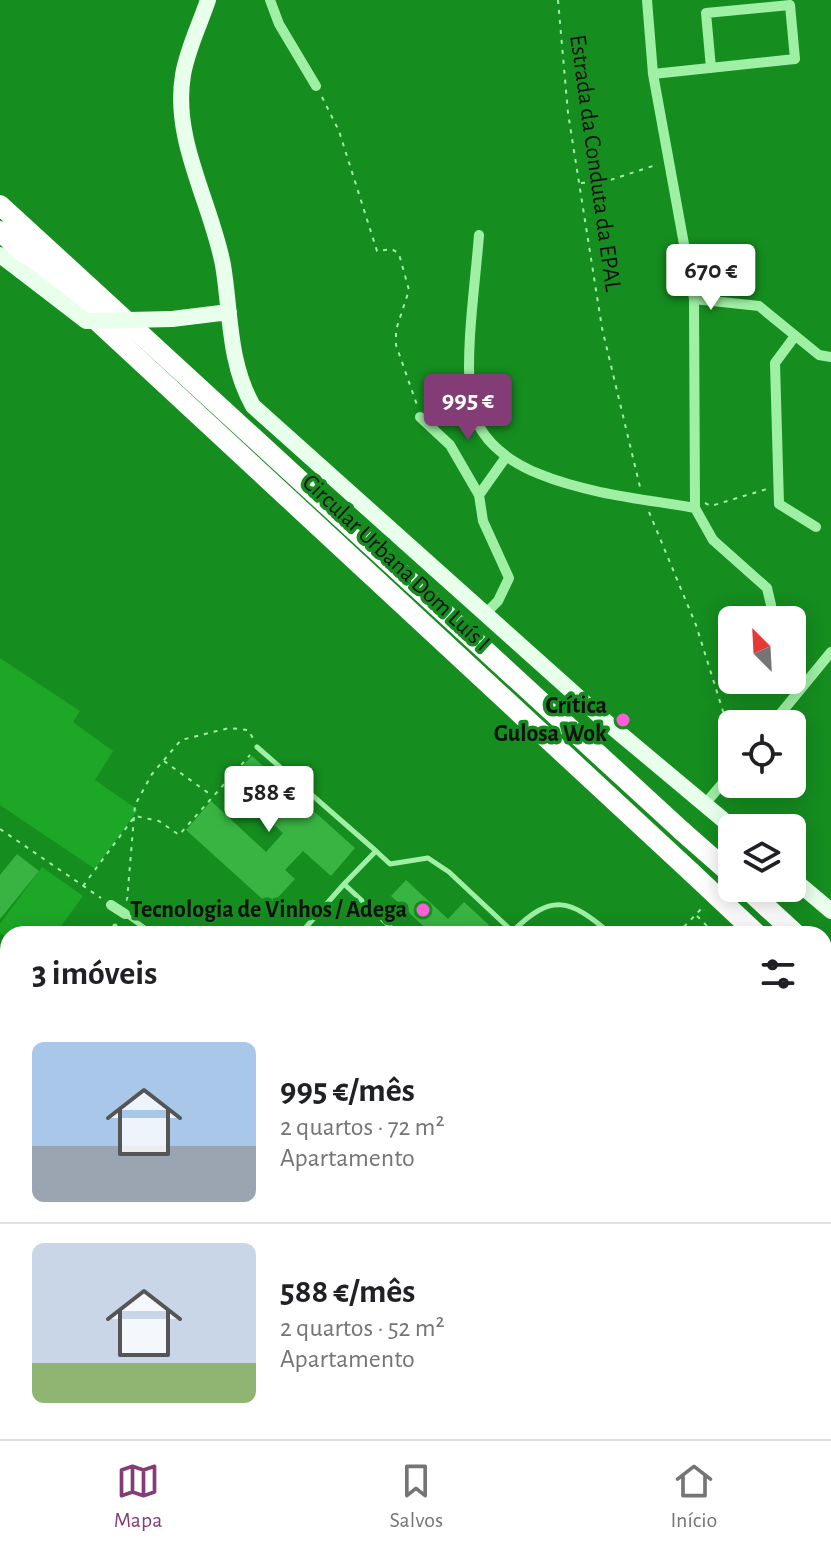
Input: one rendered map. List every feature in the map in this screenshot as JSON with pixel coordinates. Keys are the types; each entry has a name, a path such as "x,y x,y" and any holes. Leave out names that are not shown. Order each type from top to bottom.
{"highway":[{"name":"Circular Urbana Dom Luís I","path":"0,205 718,863"},
{"name":"Circular Urbana Dom Luís I","path":"0,231 748,926"},
{"path":"762,902 788,926"}],"main road":[{"path":"208,0 183,75 183,129 222,263 238,373 253,406 605,721 718,815"},
{"path":"0,255 86,321 172,319 229,312"},
{"path":"806,890 831,911"}],"street":[{"path":"270,0 279,24 316,86"},
{"path":"647,0 653,74 694,299 695,508 713,540 767,588 771,605"},
{"path":"653,74 711,68 795,59 790,5 706,13 711,68"},
{"path":"479,235 470,397 475,420 506,457 537,475 569,485 695,508"},
{"path":"694,299 759,306 819,355 831,357"},
{"path":"795,336 775,363 779,504 816,527"},
{"path":"420,417 450,445 479,495 483,521 509,578 498,601 486,613"},
{"path":"479,495 506,457"},
{"path":"783,710 831,652"},
{"path":"705,804 718,789"},
{"path":"111,905 125,914"}],"lane":[{"path":"257,747 390,864 428,858 449,872 505,926"},
{"path":"307,926 376,851"},
{"path":"344,884 389,926"},
{"path":"519,926 532,912 552,903 566,904 585,913 601,926"},
{"path":"125,914 142,926"}],"path":[{"name":"Estrada da Conduta da EPAL","path":"558,0 568,113 602,328 644,498 696,625 723,710"},
{"path":"316,86 339,131 377,251 392,249 399,254 409,290 396,330 396,345 412,382 420,417"},
{"path":"579,184 604,182 669,161"},
{"path":"695,489 702,502 711,506 779,482"},
{"path":"125,914 135,805 163,760 181,740 229,728 248,730 257,747 179,835 159,821 135,816"},
{"path":"163,760 212,796"},
{"path":"83,886 135,816"},
{"path":"0,829 111,905"},
{"path":"685,926 696,915 707,926"}],"green space":[{"path":"0,658 80,711 73,722 113,751 95,780 138,810 95,869 0,805"},
{"path":"42,867 83,896 61,926 0,924"}],"building":[{"path":"252,756 355,848 331,876 303,851 285,870 295,879 270,906 186,830 211,801 266,852 283,833 226,783"},
{"path":"17,854 39,871 0,919 0,875"},
{"name":"Tecnologia de Vinhos / Adega","path":"406,880 448,919 464,902 489,925 423,926 391,896"}],"place":[{"name":"Crítica Gulosa Wok","path":"623,720"},
{"name":"Tecnologia de Vinhos / Adega","path":"423,910"}]}
